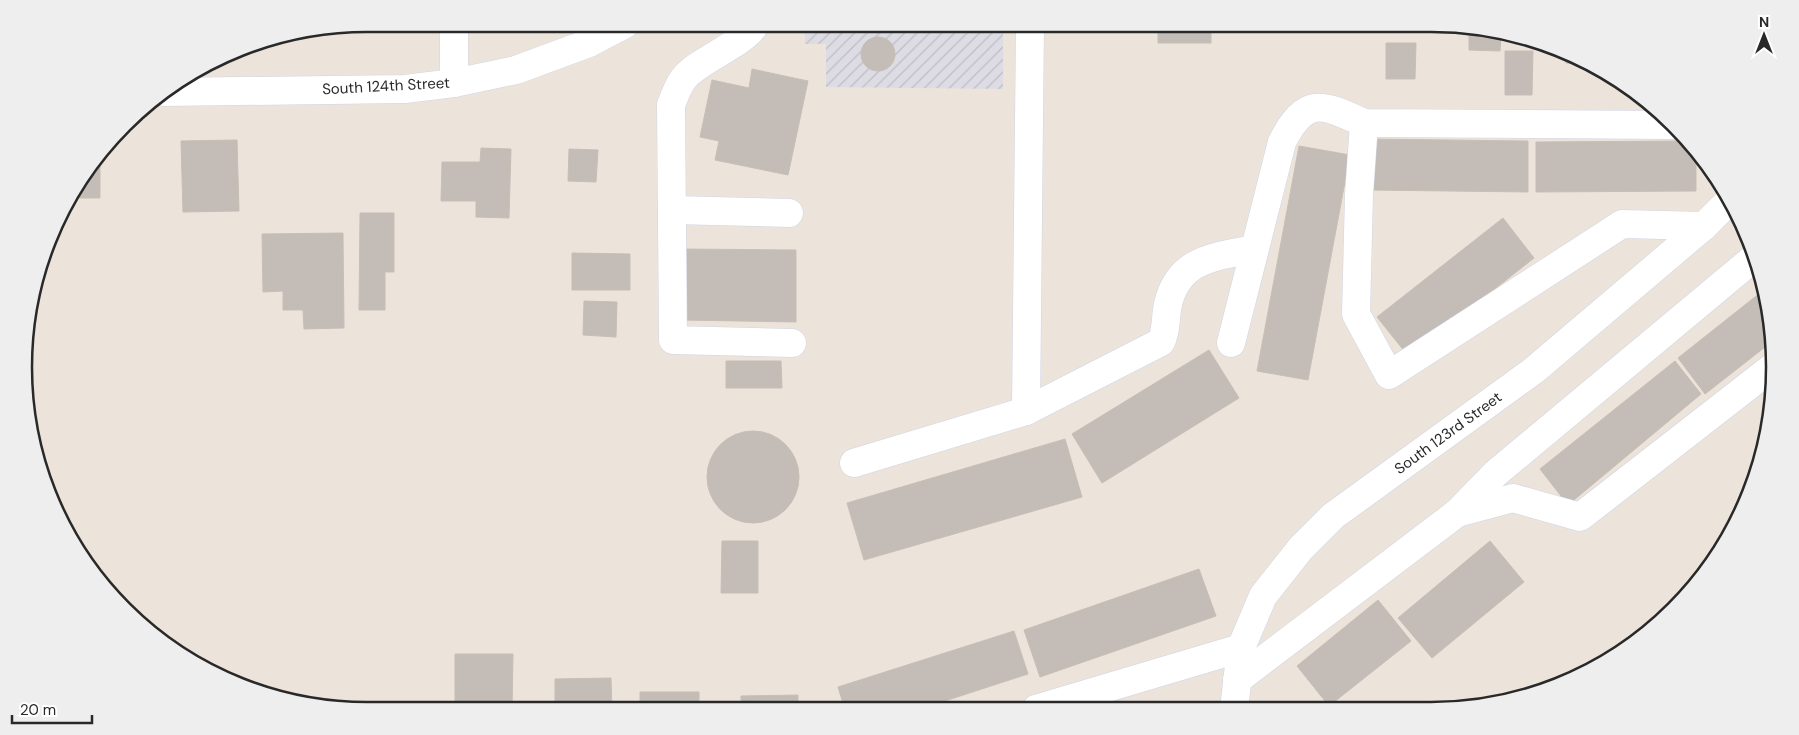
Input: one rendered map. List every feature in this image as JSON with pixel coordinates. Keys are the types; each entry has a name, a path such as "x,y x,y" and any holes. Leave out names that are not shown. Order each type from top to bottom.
{"street":[{"path":"454,32 454,84"},
{"name":"South 124th Street","path":"177,92 404,89 454,84 516,70 589,43 610,32"},
{"path":"748,32 735,43 705,60 684,78 671,105 673,340 792,344"},
{"path":"1026,411 1030,32"},
{"path":"1231,343 1282,142 1292,122 1304,111 1318,106 1336,110 1364,123 1662,125"},
{"path":"1364,123 1359,195 1356,314 1389,374 1622,224 1704,226"},
{"name":"South 123rd Street","path":"1235,702 1241,648 1263,596 1301,548 1333,516 1533,371 1704,226 1725,205"},
{"path":"672,210 789,213"},
{"path":"854,463 1026,411 1161,342 1165,334 1166,313 1171,293 1188,268 1206,259 1254,248"},
{"path":"1237,680 1457,513 1496,473 1749,262"},
{"path":"1457,513 1513,498 1580,517 1766,372"},
{"path":"1062,702 1241,648"}],"shaded area":[{"path":"805,32 1003,32 1003,89 826,87 826,44 805,44"}],"building":[{"path":"1158,32 1211,32 1211,43 1158,43"},
{"path":"1469,34 1501,40 1500,51 1469,50"},
{"path":"878,37 885,38 890,42 894,47 894,61 890,66 885,70 878,71 871,70 866,66 862,61 861,54 862,47 866,42 871,38"},
{"path":"1386,43 1416,43 1415,79 1386,79"},
{"path":"1505,51 1533,51 1532,95 1505,95"},
{"path":"752,69 808,81 788,175 715,160 719,141 700,137 712,80 749,88"},
{"path":"1368,139 1528,141 1528,192 1368,190"},
{"path":"237,140 239,211 183,212 181,141"},
{"path":"1677,141 1696,163 1696,191 1536,192 1536,142"},
{"path":"1299,146 1350,155 1308,380 1257,371"},
{"path":"481,148 511,149 509,218 476,217 476,201 441,201 442,162 480,162"},
{"path":"569,149 598,150 596,182 568,181"},
{"path":"100,167 100,198 78,198"},
{"path":"360,213 394,213 394,272 385,272 385,310 359,310"},
{"path":"1503,218 1534,258 1409,357 1377,317"},
{"path":"343,233 344,328 304,329 303,310 283,310 283,291 263,292 262,234"},
{"path":"684,249 796,250 796,322 683,320"},
{"path":"572,253 630,254 630,290 572,290"},
{"path":"1758,294 1766,346 1705,394 1678,358"},
{"path":"584,301 617,302 616,337 583,335"},
{"path":"1209,350 1239,398 1102,483 1072,434"},
{"path":"726,361 781,361 782,388 726,388"},
{"path":"1675,361 1701,394 1568,505 1540,469"},
{"path":"753,431 771,434 786,444 796,459 799,477 796,495 786,510 771,520 753,523 735,520 720,510 710,495 707,477 710,459 720,444 735,434"},
{"path":"1065,439 1082,497 864,560 847,503"},
{"path":"722,541 758,541 758,593 721,593"},
{"path":"1490,541 1524,582 1432,658 1398,618"},
{"path":"1199,569 1216,616 1040,677 1024,630"},
{"path":"1378,600 1411,641 1334,702 1326,702 1297,666"},
{"path":"1014,631 1028,674 942,702 843,702 838,687"},
{"path":"455,654 513,654 512,702 455,702"},
{"path":"611,678 612,702 555,702 555,679"},
{"path":"640,692 699,692 699,702 640,702"},
{"path":"798,695 798,702 741,702 741,696"}]}
